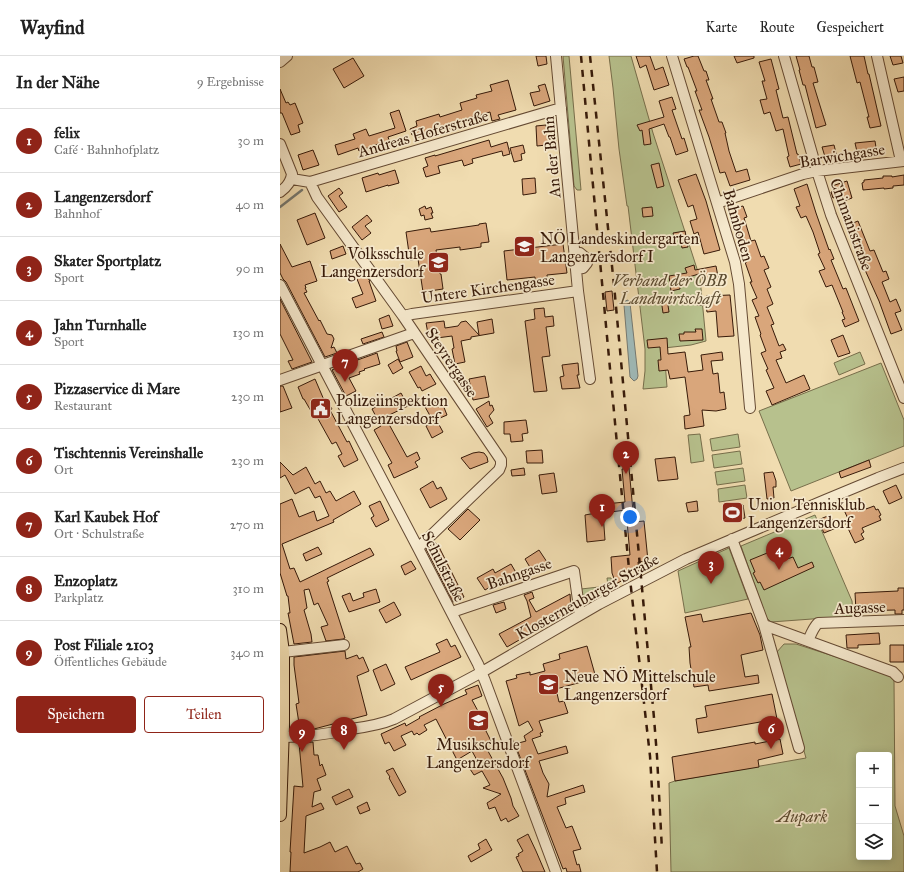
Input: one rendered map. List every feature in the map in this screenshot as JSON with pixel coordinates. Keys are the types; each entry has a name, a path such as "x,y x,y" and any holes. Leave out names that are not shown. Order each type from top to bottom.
{"main road":[{"path":"280,630 283,652 283,738 280,815"}],"street":[{"path":"280,62 287,56"},
{"name":"An der Bahn","path":"556,56 575,255 580,254 586,258 587,263 583,268 576,269 590,379"},
{"name":"Bahnboden","path":"672,56 735,262 740,284 750,408"},
{"name":"Chimanistraße","path":"784,56 816,171 836,228 900,375 904,398"},
{"path":"877,56 902,161"},
{"name":"Andreas Hoferstraße","path":"292,179 310,182 562,108"},
{"path":"280,144 292,174 292,179 280,192"},
{"name":"Barwichgasse","path":"717,203 816,171 902,161"},
{"name":"Steyrergasse","path":"310,182 317,197 403,316 501,460 499,470 418,548"},
{"name":"Schulstraße","path":"280,285 482,672 556,872"},
{"name":"Untere Kirchengasse","path":"403,316 578,291"},
{"path":"280,380 414,333"},
{"name":"Klosterneuburger Straße","path":"283,738 303,737 334,732 383,723 394,719 482,672 599,604 686,559 904,468"},
{"path":"732,539 764,625 799,748"},
{"name":"Bahngasse","path":"452,612 574,571 580,615"},
{"name":"Augasse","path":"808,641 814,627 818,623 904,620"},
{"path":"764,625 893,672 898,677"},
{"path":"283,652 344,645"}],"green space":[{"path":"563,56 569,56 581,190 577,190 574,186"},
{"name":"Verband der ÖBB Landwirtschaft","path":"609,56 631,56 653,133 700,278 706,341 691,345 664,348 667,387 643,389 645,349 628,206 619,149"},
{"path":"860,352 865,364 839,375 834,363"},
{"path":"881,363 904,420 904,446 791,491 759,411"},
{"path":"700,434 704,461 691,463 688,435"},
{"path":"738,434 740,447 712,451 710,439"},
{"path":"740,451 742,464 714,468 712,455"},
{"path":"743,468 745,481 717,485 715,472"},
{"path":"745,485 747,498 719,502 718,489"},
{"path":"815,515 852,601 853,616 771,622 766,617 741,546"},
{"path":"729,548 748,599 685,613 678,571"},
{"path":"607,578 611,578 614,587 586,603 584,602 582,599 581,589 608,586"},
{"name":"Aupark","path":"784,644 796,644 889,674 894,680 895,806 904,836 904,872 671,872 669,783 806,758 776,653"}],"water":[{"path":"628,300 630,303 638,376 634,381 630,377 624,305 625,301"}],"building":[{"path":"536,56 546,56 547,64 538,66"},
{"path":"636,56 650,56 655,70 663,67 669,85 654,90 646,65 640,68"},
{"path":"698,56 704,71 706,71 709,80 706,80 713,99 711,99 719,122 722,122 726,133 729,151 736,172 747,169 750,180 730,186 725,172 720,173 699,110 702,110 695,91 697,91 684,59"},
{"path":"734,56 754,56 754,58 737,63"},
{"path":"796,56 809,56 812,67 814,67 818,82 813,83 826,125 816,128"},
{"path":"850,56 864,56 881,126 870,128 867,117 869,117 860,82 857,83"},
{"path":"890,56 901,56 903,63 893,65"},
{"path":"353,58 364,76 344,88 333,69"},
{"path":"771,59 779,89 776,90 783,118 788,117 801,164 790,167 783,129 776,131 770,112 764,114 760,100 767,99 762,81 765,81 759,62"},
{"path":"904,77 904,91 898,92 894,79"},
{"path":"508,80 516,110 498,115 500,119 492,121 490,112 459,121 461,126 415,138 414,134 412,135 410,129 417,126 416,121 439,114 440,117 462,110 460,103 477,98 476,95 492,91 490,85"},
{"path":"545,84 550,101 534,106 530,93 540,91 538,86"},
{"path":"280,89 286,103 288,102 290,105 295,103 303,123 298,125 300,132 291,135 282,113 280,113"},
{"path":"672,97 676,109 672,110 682,139 684,138 688,151 676,155 664,124 649,129 651,144 644,145 642,130 640,131 637,125 664,117 659,101"},
{"path":"399,110 406,131 388,137 391,146 379,149 378,144 359,151 358,148 338,155 335,145 355,139 353,134 366,129 369,136 395,128 390,113"},
{"path":"546,125 547,132 555,131 556,144 537,146 536,126"},
{"path":"489,140 491,147 507,142 510,154 503,156 502,151 472,159 473,163 464,166 462,160 438,166 440,173 426,177 423,168 428,166 425,158"},
{"path":"875,141 877,154 858,156 855,143"},
{"path":"523,145 525,153 521,154 522,160 514,162 510,148"},
{"path":"834,145 837,157 826,160 822,147"},
{"path":"313,150 319,165 303,170 298,155"},
{"path":"659,163 664,186 657,188 651,165"},
{"path":"395,170 399,183 366,192 362,178"},
{"path":"696,174 706,201 720,250 704,254 698,232 694,234 690,221 697,219 693,205 688,207 678,180"},
{"path":"904,175 904,185 893,186 893,188 863,190 862,183 864,180 883,178 883,176 892,177"},
{"path":"535,178 536,193 523,195 522,179"},
{"path":"847,181 852,198 838,203 836,197 833,198 831,192 834,191 832,186"},
{"path":"807,184 829,250 830,249 834,259 831,260 843,289 846,288 859,321 845,327 842,320 845,319 843,312 832,285 826,287 819,271 825,269 818,254 820,253 813,232 806,216 801,218 796,207 800,206 794,189"},
{"path":"339,188 343,193 339,196 347,207 339,212 328,196"},
{"path":"425,206 426,209 431,207 433,218 425,220 424,215 421,216 419,209"},
{"path":"743,206 747,217 744,218 751,241 755,240 761,257 764,256 769,268 764,270 771,287 767,289 773,304 767,307 774,324 771,325 779,346 783,344 786,350 780,352 782,358 776,360 786,383 804,375 810,389 772,405 766,391 774,388 766,370 768,369 761,353 766,351 755,317 759,316 752,300 757,298 750,282 752,282 745,262 747,262 731,209"},
{"path":"652,207 653,216 643,217 642,208"},
{"path":"315,213 325,238 307,245 297,220"},
{"path":"367,215 372,221 365,226 371,233 362,240 352,227"},
{"path":"858,221 870,251 874,250 883,272 886,271 889,279 882,282 890,302 896,299 901,311 895,313 902,330 891,334 879,301 852,241 853,240 848,225"},
{"path":"486,223 489,242 481,243 481,247 460,250 460,247 436,250 443,289 423,292 418,259 410,260 406,232 430,228 431,232"},
{"path":"685,231 688,247 682,248 680,238 675,239 673,233"},
{"path":"280,244 292,267 310,261 317,281 305,285 307,292 304,293 327,334 332,335 334,339 331,348 334,347 337,353 325,357 286,282 283,279 280,273"},
{"path":"563,244 567,273 547,275 547,278 535,280 535,277 507,280 504,251"},
{"path":"343,246 346,254 332,259 330,251"},
{"path":"694,265 695,270 716,266 719,282 704,285 702,273 679,280 680,289 671,291 669,276 687,273 685,268"},
{"path":"360,268 370,281 376,301 356,308 352,298 363,294 357,279 351,281 347,273"},
{"path":"657,277 658,285 647,285 647,278"},
{"path":"612,291 614,310 607,311 605,292"},
{"path":"730,295 734,336 718,337 716,311 707,312 706,305 697,305 697,299 706,299 706,296"},
{"path":"280,299 312,362 292,369 288,361 293,360 280,334"},
{"path":"661,299 667,299 669,312 663,313"},
{"path":"544,308 545,317 553,316 554,326 546,327 550,356 542,357 547,391 534,392 525,321 535,319 534,309"},
{"path":"389,315 393,326 382,329 379,319"},
{"path":"492,319 494,333 471,337 471,339 461,341 465,362 455,364 452,349 454,348 452,336 429,339 426,323 444,321 445,328 458,326 461,322 466,321 479,335 477,322"},
{"path":"695,329 702,329 703,340 680,341 679,334 684,334 684,332 696,332"},
{"path":"382,332 384,337 363,344 361,339"},
{"path":"843,335 850,353 838,357 831,340"},
{"path":"667,338 668,354 685,352 688,372 703,370 701,355 722,352 723,360 711,361 713,374 718,373 720,393 724,392 726,409 716,411 702,410 704,426 685,429 684,416 690,415 685,377 670,379 668,370 659,371 658,360 661,360 660,347 648,348 647,340"},
{"path":"407,342 413,357 400,362 396,351 396,346"},
{"path":"377,353 380,364 364,369 365,370 359,372 360,374 349,378 356,391 346,396 332,370"},
{"path":"398,359 403,368 393,374 388,365"},
{"path":"578,363 579,375 577,375 580,388 562,389 560,377 564,376 562,365"},
{"path":"421,366 426,376 430,374 436,384 422,391 420,387 418,388 409,372"},
{"path":"485,376 489,397 473,400 469,379"},
{"path":"315,379 324,400 326,399 332,409 330,410 347,442 349,441 358,460 344,467 338,456 342,454 336,442 332,444 317,417 315,418 303,399 298,387"},
{"path":"280,386 283,386 292,408 280,412"},
{"path":"401,393 408,406 385,417 407,457 417,452 420,459 415,462 418,467 394,478 388,465 392,463 374,430 381,426 372,409"},
{"path":"434,400 438,407 443,405 447,415 433,421 424,405"},
{"path":"489,401 490,406 492,405 494,410 489,416 493,423 487,427 476,409"},
{"path":"526,420 528,433 522,434 523,441 511,442 510,434 504,434 504,422"},
{"path":"437,421 443,432 432,438 426,426"},
{"path":"542,450 543,463 527,463 526,451"},
{"path":"479,452 484,453 488,462 470,469 461,458"},
{"path":"675,457 678,479 658,481 655,459"},
{"path":"869,460 871,467 841,478 839,472"},
{"path":"280,462 293,475 306,467 315,484 320,481 326,493 330,491 336,501 354,491 361,504 333,520 334,522 282,544 290,569 294,568 300,582 370,548 374,555 327,578 345,638 343,639 326,641 321,627 328,625 318,603 314,605 309,589 304,590 307,608 304,610 312,642 294,644 288,613 290,613 288,596 280,573 280,504 292,499 299,517 314,511 317,521 329,516 320,496 315,498 309,487 295,494 285,475 280,478"},
{"path":"524,468 525,475 512,476 511,470"},
{"path":"629,468 634,522 644,521 648,561 638,562 639,571 622,572 623,580 616,584 612,573 611,557 630,555 626,510 603,513 605,540 587,542 585,515 596,513 595,505 625,502 622,469"},
{"path":"773,472 776,481 776,487 773,487 774,498 767,499 764,473"},
{"path":"554,473 557,492 542,494 539,475"},
{"path":"433,481 437,489 441,487 447,499 430,508 420,489"},
{"path":"896,485 902,498 889,504 883,491"},
{"path":"380,501 389,520 376,527 371,518 374,516 369,506"},
{"path":"697,501 698,511 688,512 686,503"},
{"path":"856,504 859,511 874,506 876,510 878,509 881,515 879,516 881,520 862,528 864,532 861,534 864,539 855,543 845,522 849,521 844,510"},
{"path":"743,505 745,518 727,521 725,508"},
{"path":"468,509 480,520 460,540 448,529"},
{"path":"830,515 836,528 824,533 818,520"},
{"path":"435,542 438,545 464,597 453,602 426,549"},
{"path":"318,547 322,554 306,561 303,554"},
{"path":"777,549 780,555 784,553 787,559 793,557 798,568 812,562 814,567 764,590 760,582 758,583 753,573 755,572 750,560"},
{"path":"539,550 549,565 534,574 525,559"},
{"path":"411,561 416,569 405,575 401,566"},
{"path":"511,564 518,576 502,586 500,581 485,590 477,578 493,569 495,573"},
{"path":"898,588 904,588 904,610 902,610 902,614 895,614 895,610 856,611 855,593 898,591"},
{"path":"376,589 380,602 349,612 342,596 350,593 353,601 364,597 363,593"},
{"path":"532,592 534,598 529,600 536,612 570,594 571,610 507,647 499,634 531,617 524,595"},
{"path":"394,602 401,615 386,623 379,610"},
{"path":"504,602 506,609 496,613 493,605"},
{"path":"751,613 760,635 763,650 741,655 745,677 758,675 759,683 709,691 708,685 694,687 690,663 689,647 691,647 685,617 701,614 703,622"},
{"path":"879,633 880,644 858,645 858,648 847,648 846,635"},
{"path":"447,639 451,647 455,645 461,657 411,680 405,667 440,652 436,644"},
{"path":"890,645 904,645 904,662 890,662"},
{"path":"587,646 596,678 556,689 559,702 564,701 568,713 539,721 543,732 540,733 541,736 532,739 538,754 566,746 568,753 539,761 549,784 547,797 583,785 585,792 565,798 566,804 557,807 566,828 572,826 581,849 573,851 577,865 579,864 581,872 567,872 566,868 563,869 515,744 526,741 524,736 533,730 528,721 519,726 506,681 517,678 516,675 530,672 530,675 545,671 543,664 560,659 559,654"},
{"path":"345,651 346,659 357,655 359,659 363,657 369,671 357,676 367,715 314,729 300,730 296,704 299,703 294,657"},
{"path":"386,664 395,684 381,691 373,670"},
{"path":"478,685 482,696 472,700 485,724 484,727 491,741 484,744 503,778 513,806 519,816 508,822 506,818 501,821 495,807 489,809 487,803 501,794 483,788 490,785 482,771 474,775 470,769 479,764 472,751 457,760 436,719 424,725 427,730 419,735 417,733 414,735 412,731 401,736 406,745 394,751 389,742 385,744 381,734 405,723 406,726 420,718 419,717 467,694 465,690"},
{"path":"772,694 777,719 698,733 696,719 707,717 705,706"},
{"path":"780,739 783,754 758,760 759,767 675,781 672,757"},
{"path":"313,742 314,755 318,755 320,766 322,764 326,775 317,779 321,790 314,792 312,807 321,803 324,809 306,816 304,853 330,842 335,852 347,846 356,864 360,863 363,869 358,872 290,872 294,786 303,787 299,743"},
{"path":"393,768 406,792 399,796 386,771"},
{"path":"349,789 353,797 336,805 332,797"},
{"path":"367,802 370,810 360,814 357,807"},
{"path":"528,834 545,872 523,872 516,857 523,851 517,840"},
{"path":"486,839 492,850 471,862 468,856 480,849 478,844"}],"waterway":[{"path":"280,207 302,190"}],"railway":[{"path":"581,56 630,579 650,756 657,872"},
{"path":"590,56 614,285 654,718 662,850"}],"place":[{"name":"NÖ Landeskindergarten Langenzersdorf I","path":"525,247"},
{"name":"Volksschule Langenzersdorf","path":"439,262"},
{"name":"Karl Kaubek Hof","path":"345,382"},
{"name":"Polizeiinspektion Langenzersdorf","path":"321,409"},
{"name":"Langenzersdorf","path":"626,474"},
{"name":"Union Tennisklub Langenzersdorf","path":"733,513"},
{"name":"felix","path":"602,527"},
{"name":"Jahn Turnhalle","path":"779,570"},
{"name":"Skater Sportplatz","path":"711,584"},
{"name":"Neue NÖ Mittelschule Langenzersdorf","path":"548,685"},
{"name":"Pizzaservice di Mare","path":"441,707"},
{"name":"Musikschule Langenzersdorf","path":"478,720"},
{"name":"Tischtennis Vereinshalle","path":"771,749"},
{"name":"Enzoplatz","path":"344,750"},
{"name":"Post Filiale 2103","path":"302,752"}]}
